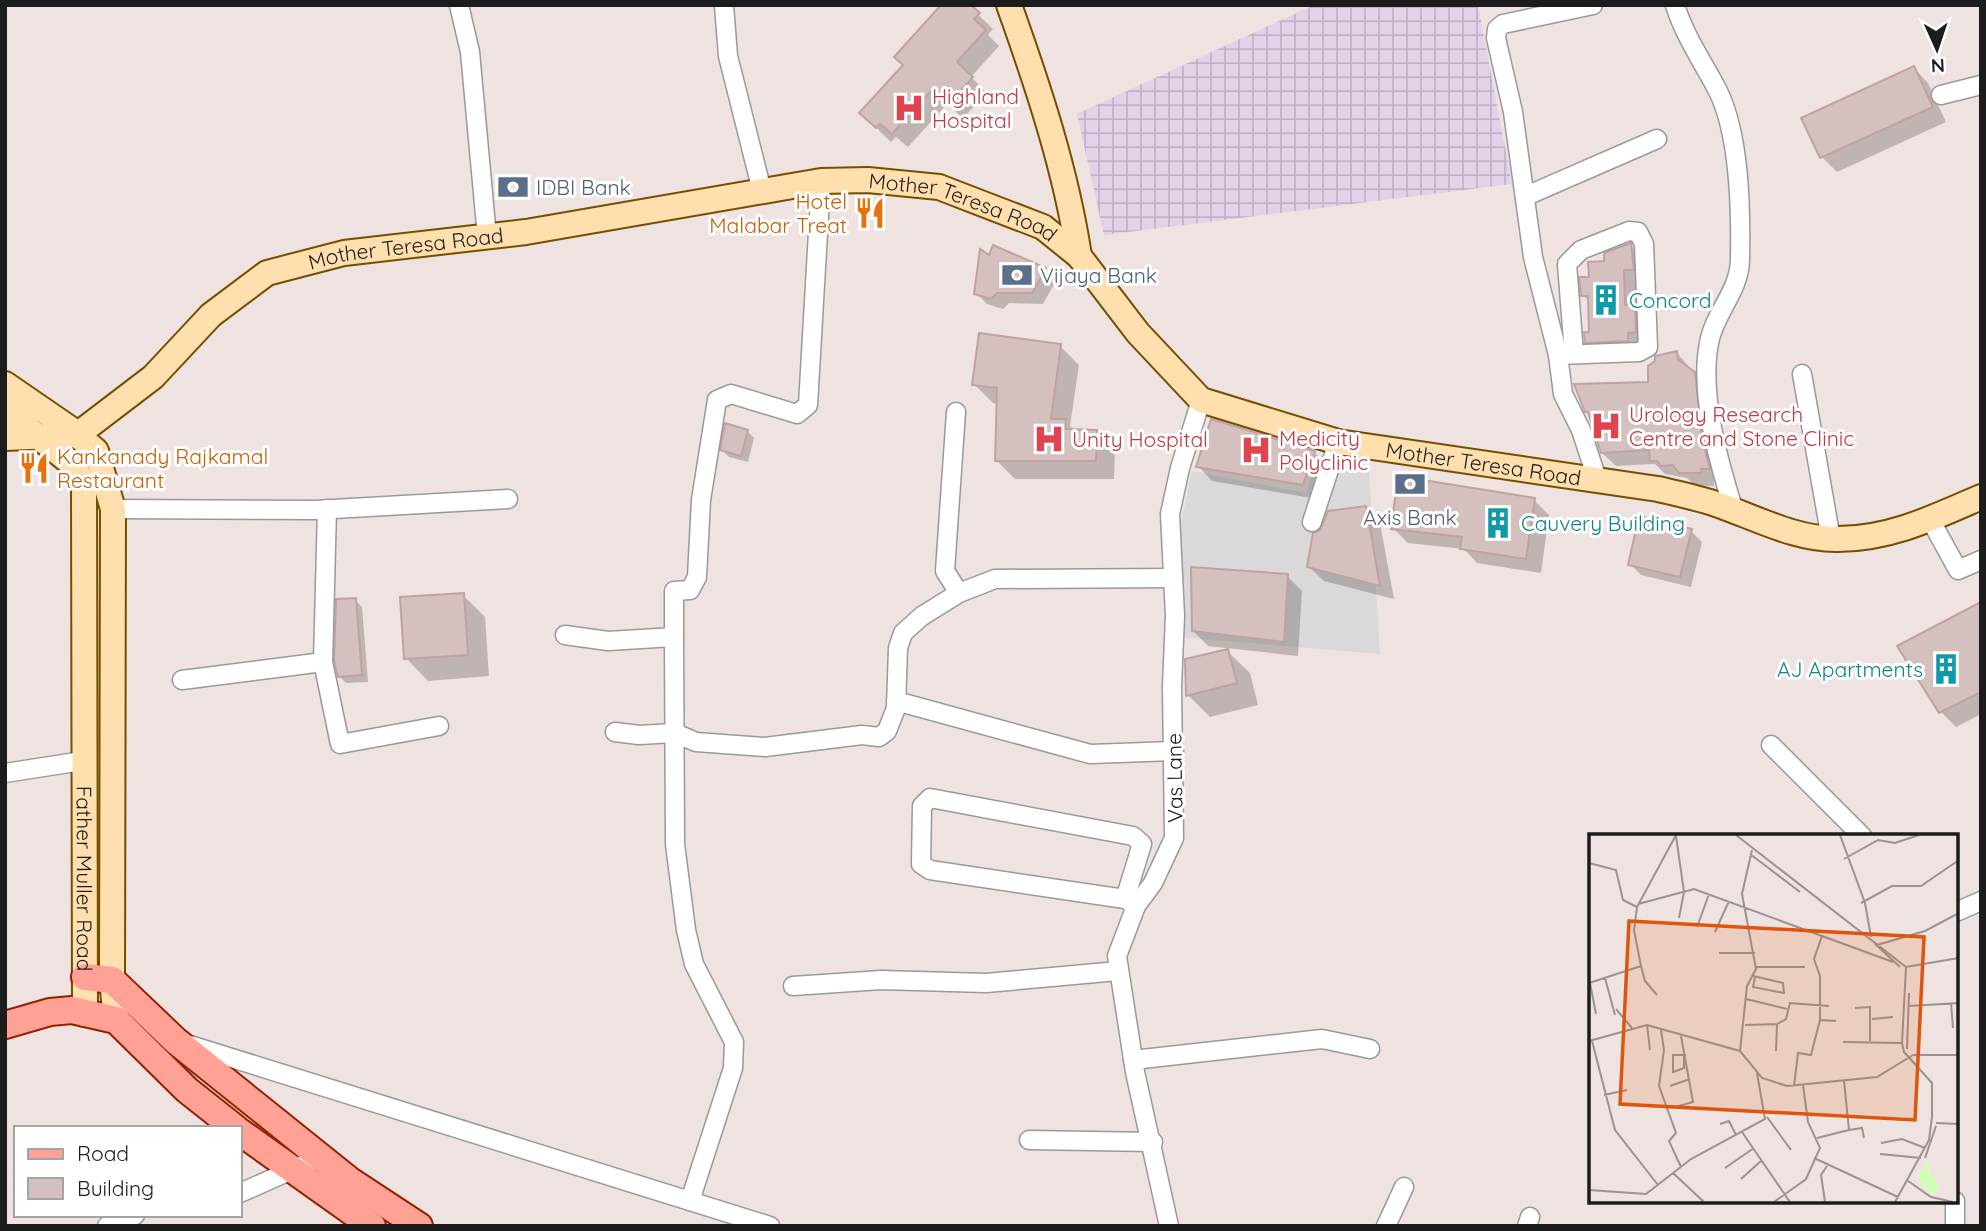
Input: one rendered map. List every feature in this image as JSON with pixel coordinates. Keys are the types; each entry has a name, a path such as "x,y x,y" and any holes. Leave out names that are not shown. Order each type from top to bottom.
{"main road":[{"path":"1009,5 1042,102 1074,223 1079,256"},
{"name":"Mother Teresa Road","path":"77,435 153,377 211,315 267,273 344,253 487,237 821,181 867,180 939,187 1043,227 1079,256 1138,333 1200,400 1338,442 1658,489 1798,533 1831,539 1872,536 1913,527 1981,497"},
{"path":"5,384 96,451 113,509 112,980 116,1020"},
{"path":"5,410 37,435"},
{"name":"Father Muller Road","path":"37,435 71,463 83,484 82,761 85,977 112,980 176,1041 321,1157 373,1216 419,1226"},
{"path":"5,438 77,435"},
{"path":"85,977 85,1014"},
{"path":"5,1025 50,1012 72,1010 116,1020 187,1090 232,1126"},
{"path":"242,1133 294,1169 373,1216"}],"street":[{"path":"459,5 470,52 487,237"},
{"path":"724,5 728,56 762,191"},
{"path":"1566,354 1533,257 1526,195 1496,38 1497,29 1503,24 1593,5"},
{"path":"1675,5 1699,62 1718,91 1732,139 1739,201 1740,263 1733,292 1709,343 1708,381 1718,458 1734,511"},
{"path":"1941,95 1981,85"},
{"path":"1526,195 1657,139"},
{"path":"690,1201 733,1068 734,1042 694,964 675,844 674,591 691,590 697,577 701,500 717,400 731,394 797,414 808,405 821,181"},
{"path":"1566,354 1639,352 1648,347 1644,244 1637,232 1629,231 1581,250 1567,264 1563,394 1581,430 1597,479"},
{"path":"1802,374 1831,539"},
{"name":"Vas Lane","path":"1169,1226 1153,1142 1133,1060 1117,956 1131,903 1153,883 1174,838 1172,686 1175,616 1170,514 1200,400"},
{"path":"956,412 945,571 959,593"},
{"path":"1312,522 1338,442"},
{"path":"113,509 327,509 508,499"},
{"path":"327,509 323,662 340,744 439,726"},
{"path":"1930,519 1958,570 1981,560"},
{"path":"615,732 639,735 675,733 696,741 765,747 862,735 879,737 892,723 896,701 898,649 903,633 931,610 959,593 995,579 1110,576 1172,578"},
{"path":"565,635 608,641 674,637"},
{"path":"182,680 323,662"},
{"path":"896,701 1090,754 1174,751"},
{"path":"1771,745 1861,834"},
{"path":"5,773 82,761"},
{"path":"930,798 1133,836 1142,844 1131,903 930,870 921,864 922,806 930,798"},
{"path":"1958,911 1981,901"},
{"path":"793,986 881,979 986,983 1118,971"},
{"path":"1133,1060 1322,1039 1370,1049"},
{"path":"176,1041 770,1226"},
{"path":"1029,1140 1153,1142"},
{"path":"242,1192 321,1157"},
{"path":"1386,1226 1404,1187"},
{"path":"1955,1203 1955,1226"},
{"path":"107,1226 130,1217"}],"shaded area":[{"path":"1314,5 1478,5 1512,184 1104,235 1077,114"},
{"path":"1318,456 1369,472 1380,654 1180,637 1180,527 1192,471 1306,493"}],"building":[{"path":"941,5 971,5 980,13 974,19 986,30 957,62 973,77 948,105 932,90 892,134 880,124 876,128 859,113 903,65 894,57"},
{"path":"1914,66 1933,107 1820,158 1801,118"},
{"name":"Concord","path":"1631,243 1634,270 1624,270 1625,305 1635,304 1636,332 1628,333 1628,341 1585,343 1584,332 1589,332 1588,296 1581,296 1579,277 1589,277 1588,262 1604,261 1604,253"},
{"path":"993,245 1046,268 1032,293 997,293 991,299 974,294 980,249 989,255"},
{"path":"979,333 1061,344 1051,419 1066,419 1065,429 1097,430 1096,461 995,461 997,388 972,385"},
{"path":"1677,351 1678,360 1695,372 1702,438 1710,469 1701,469 1702,473 1679,473 1673,465 1661,466 1657,461 1650,461 1649,450 1601,453 1588,412 1585,412 1574,384 1648,382 1648,366 1655,361 1655,356"},
{"path":"1211,419 1315,451 1303,485 1196,467"},
{"path":"725,423 748,430 741,456 720,450"},
{"path":"1398,476 1535,498 1526,559 1460,549 1462,537 1391,529"},
{"path":"1366,506 1380,586 1307,567 1313,533 1320,530 1328,511"},
{"path":"1639,516 1692,529 1680,577 1628,565"},
{"path":"1191,567 1288,574 1284,642 1192,631"},
{"path":"464,593 468,655 404,659 400,597"},
{"path":"356,598 362,675 338,677 334,661 336,599"},
{"name":"AJ Apartments","path":"1981,602 1981,692 1939,713 1897,646"},
{"path":"1228,649 1237,683 1186,696 1185,659"}],"place":[{"name":"Highland Hospital","path":"909,108"},
{"name":"IDBI Bank","path":"513,187"},
{"name":"Hotel Malabar Treat","path":"870,213"},
{"name":"Vijaya Bank","path":"1017,275"},
{"name":"Concord","path":"1606,300"},
{"name":"Urology Research Centre and Stone Clinic","path":"1606,426"},
{"name":"Unity Hospital","path":"1049,439"},
{"name":"Medicity Polyclinic","path":"1256,450"},
{"name":"Kankanady Rajkamal Restaurant","path":"34,468"},
{"name":"Axis Bank","path":"1410,484"},
{"name":"Cauvery Building","path":"1498,523"},
{"name":"AJ Apartments","path":"1946,669"}]}
